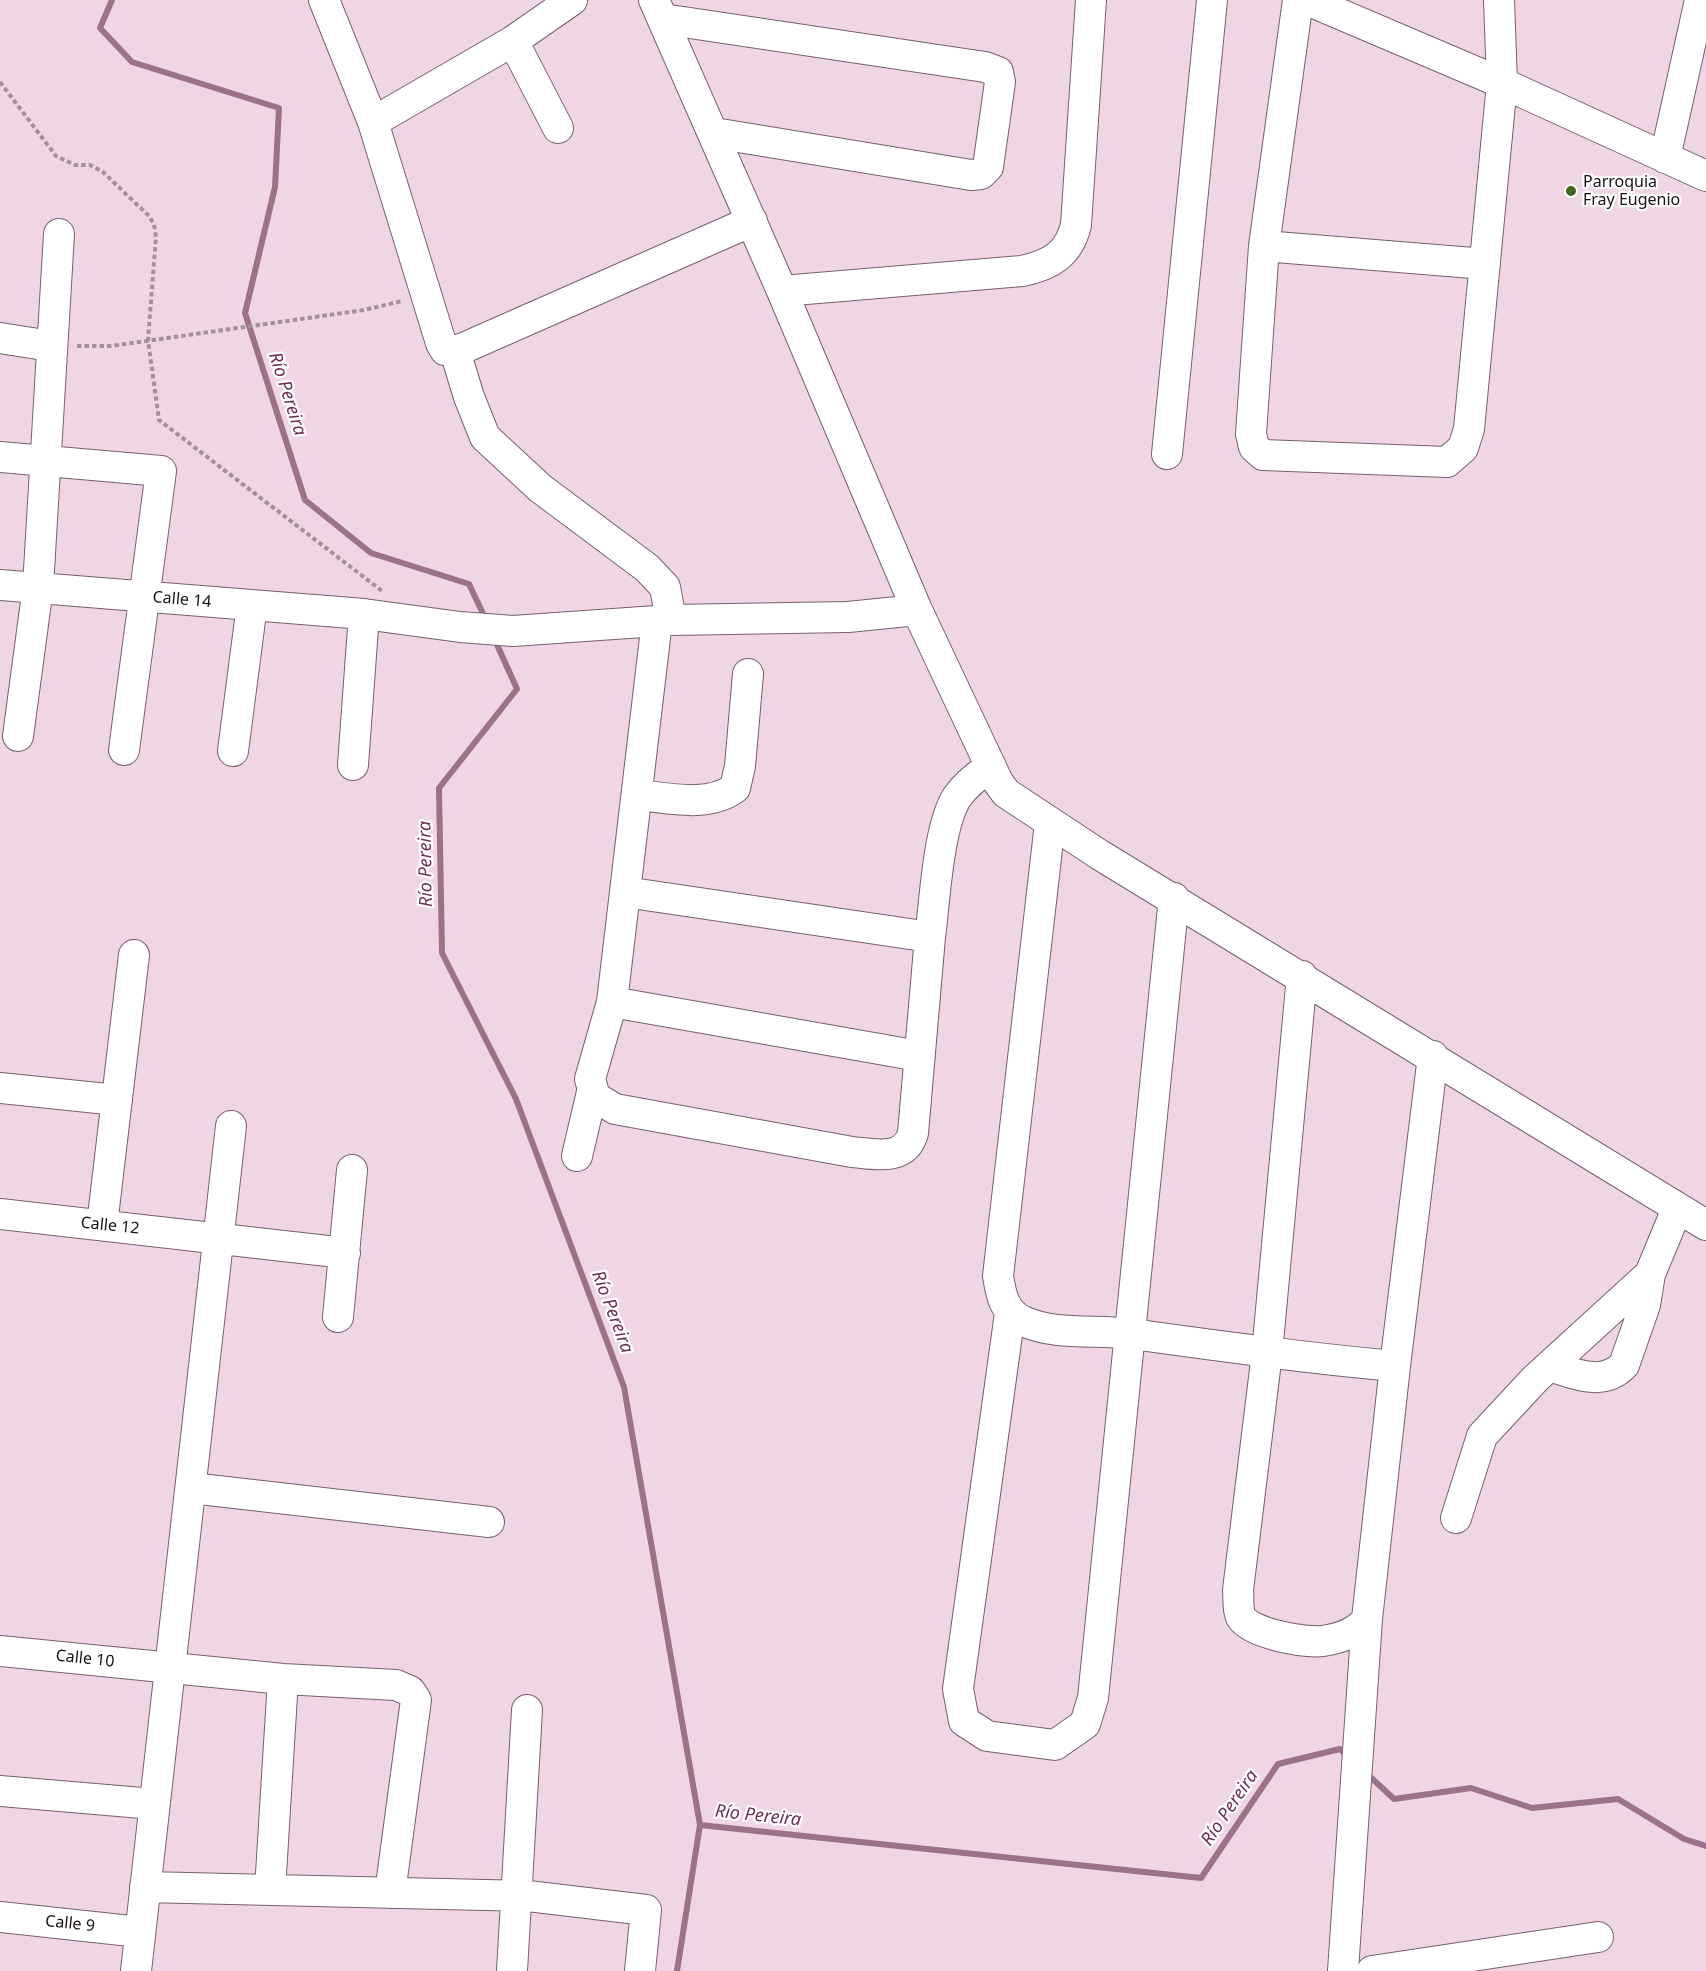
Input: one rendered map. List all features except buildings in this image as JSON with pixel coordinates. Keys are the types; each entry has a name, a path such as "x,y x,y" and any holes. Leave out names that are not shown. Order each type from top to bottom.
{"street":[{"path":"324,0 373,122 424,290 445,350 455,351 752,221"},
{"path":"373,122 513,41 572,0"},
{"path":"782,291 1022,271 1050,263 1064,251 1072,239 1076,225 1091,0"},
{"path":"1167,454 1212,0"},
{"path":"1298,0 1264,246 1251,434 1254,447 1263,455 1447,462 1463,448 1469,429 1502,83 1499,0"},
{"path":"1308,0 1502,83 1706,176"},
{"path":"1665,158 1700,0"},
{"path":"659,10 985,67 998,72 1000,82 988,167 981,174 970,175 714,133"},
{"path":"659,10 752,221 917,610 1006,793 1050,823 1706,1225"},
{"path":"513,41 558,128"},
{"path":"18,736 38,587 59,234"},
{"path":"1264,246 1485,264"},
{"path":"0,339 51,346"},
{"path":"455,351 469,397 485,437 540,488 647,568 665,587 664,621 638,795 612,1002 590,1079 592,1092 577,1156"},
{"path":"0,457 161,471 124,750"},
{"name":"Calle 14","path":"0,585 364,614 460,627 513,631 664,621 848,617 917,610"},
{"path":"233,751 252,605"},
{"path":"353,765 364,614"},
{"path":"638,795 700,800 716,798 735,788 740,766 748,674"},
{"path":"592,1092 600,1101 615,1109 852,1152 887,1155 903,1150 911,1140 930,937 947,820 958,796 972,780 991,766"},
{"path":"1050,823 998,1276 1002,1298 1010,1313 1024,1322 1053,1328 1130,1334 1267,1353 1395,1366"},
{"path":"625,891 930,937"},
{"path":"1010,1313 958,1689 964,1721 987,1736 1055,1745 1085,1724 1093,1698 1174,898"},
{"path":"102,1225 134,955"},
{"path":"1302,976 1267,1353 1242,1557 1239,1611 1252,1628 1267,1633 1321,1641 1348,1635 1360,1629 1367,1619"},
{"path":"612,1002 919,1056"},
{"path":"1343,1971 1367,1619 1432,1056"},
{"path":"0,1088 117,1100"},
{"path":"136,1971 231,1126"},
{"path":"338,1317 352,1170"},
{"path":"1550,1366 1596,1378 1618,1371 1623,1365 1645,1305 1650,1274 1677,1209"},
{"name":"Calle 12","path":"0,1214 345,1252"},
{"path":"1456,1518 1482,1436 1550,1366 1650,1274"},
{"path":"191,1488 489,1522"},
{"name":"Calle 10","path":"0,1651 283,1679 396,1685 410,1691 416,1700 390,1893"},
{"path":"270,1890 283,1679"},
{"path":"512,1971 527,1710"},
{"path":"0,1791 154,1804"},
{"path":"146,1887 517,1896 646,1910 640,1971"},
{"name":"Calle 9","path":"0,1917 141,1932"},
{"path":"1372,1971 1598,1937"}],"path":[{"path":"0,82 56,156 75,165 90,165 103,172 132,198 154,224 156,237 148,340 159,420 383,591"},
{"path":"51,346 111,346 390,305 424,290"}],"waterway":[{"name":"Río Pereira","path":"112,0 100,28 132,62 279,108 275,187 245,313 305,500 371,553 469,584 486,620"},
{"name":"Río Pereira","path":"494,638 517,689 439,788 442,953 516,1099 624,1387 700,1825 1201,1878 1278,1764 1340,1749 1347,1756"},
{"name":"Río Pereira","path":"1366,1773 1394,1799 1471,1788 1532,1808 1618,1799 1684,1839 1706,1846"},
{"path":"677,1971 700,1825"}],"place":[{"name":"Parroquia Fray Eugenio","path":"1571,191"}]}
